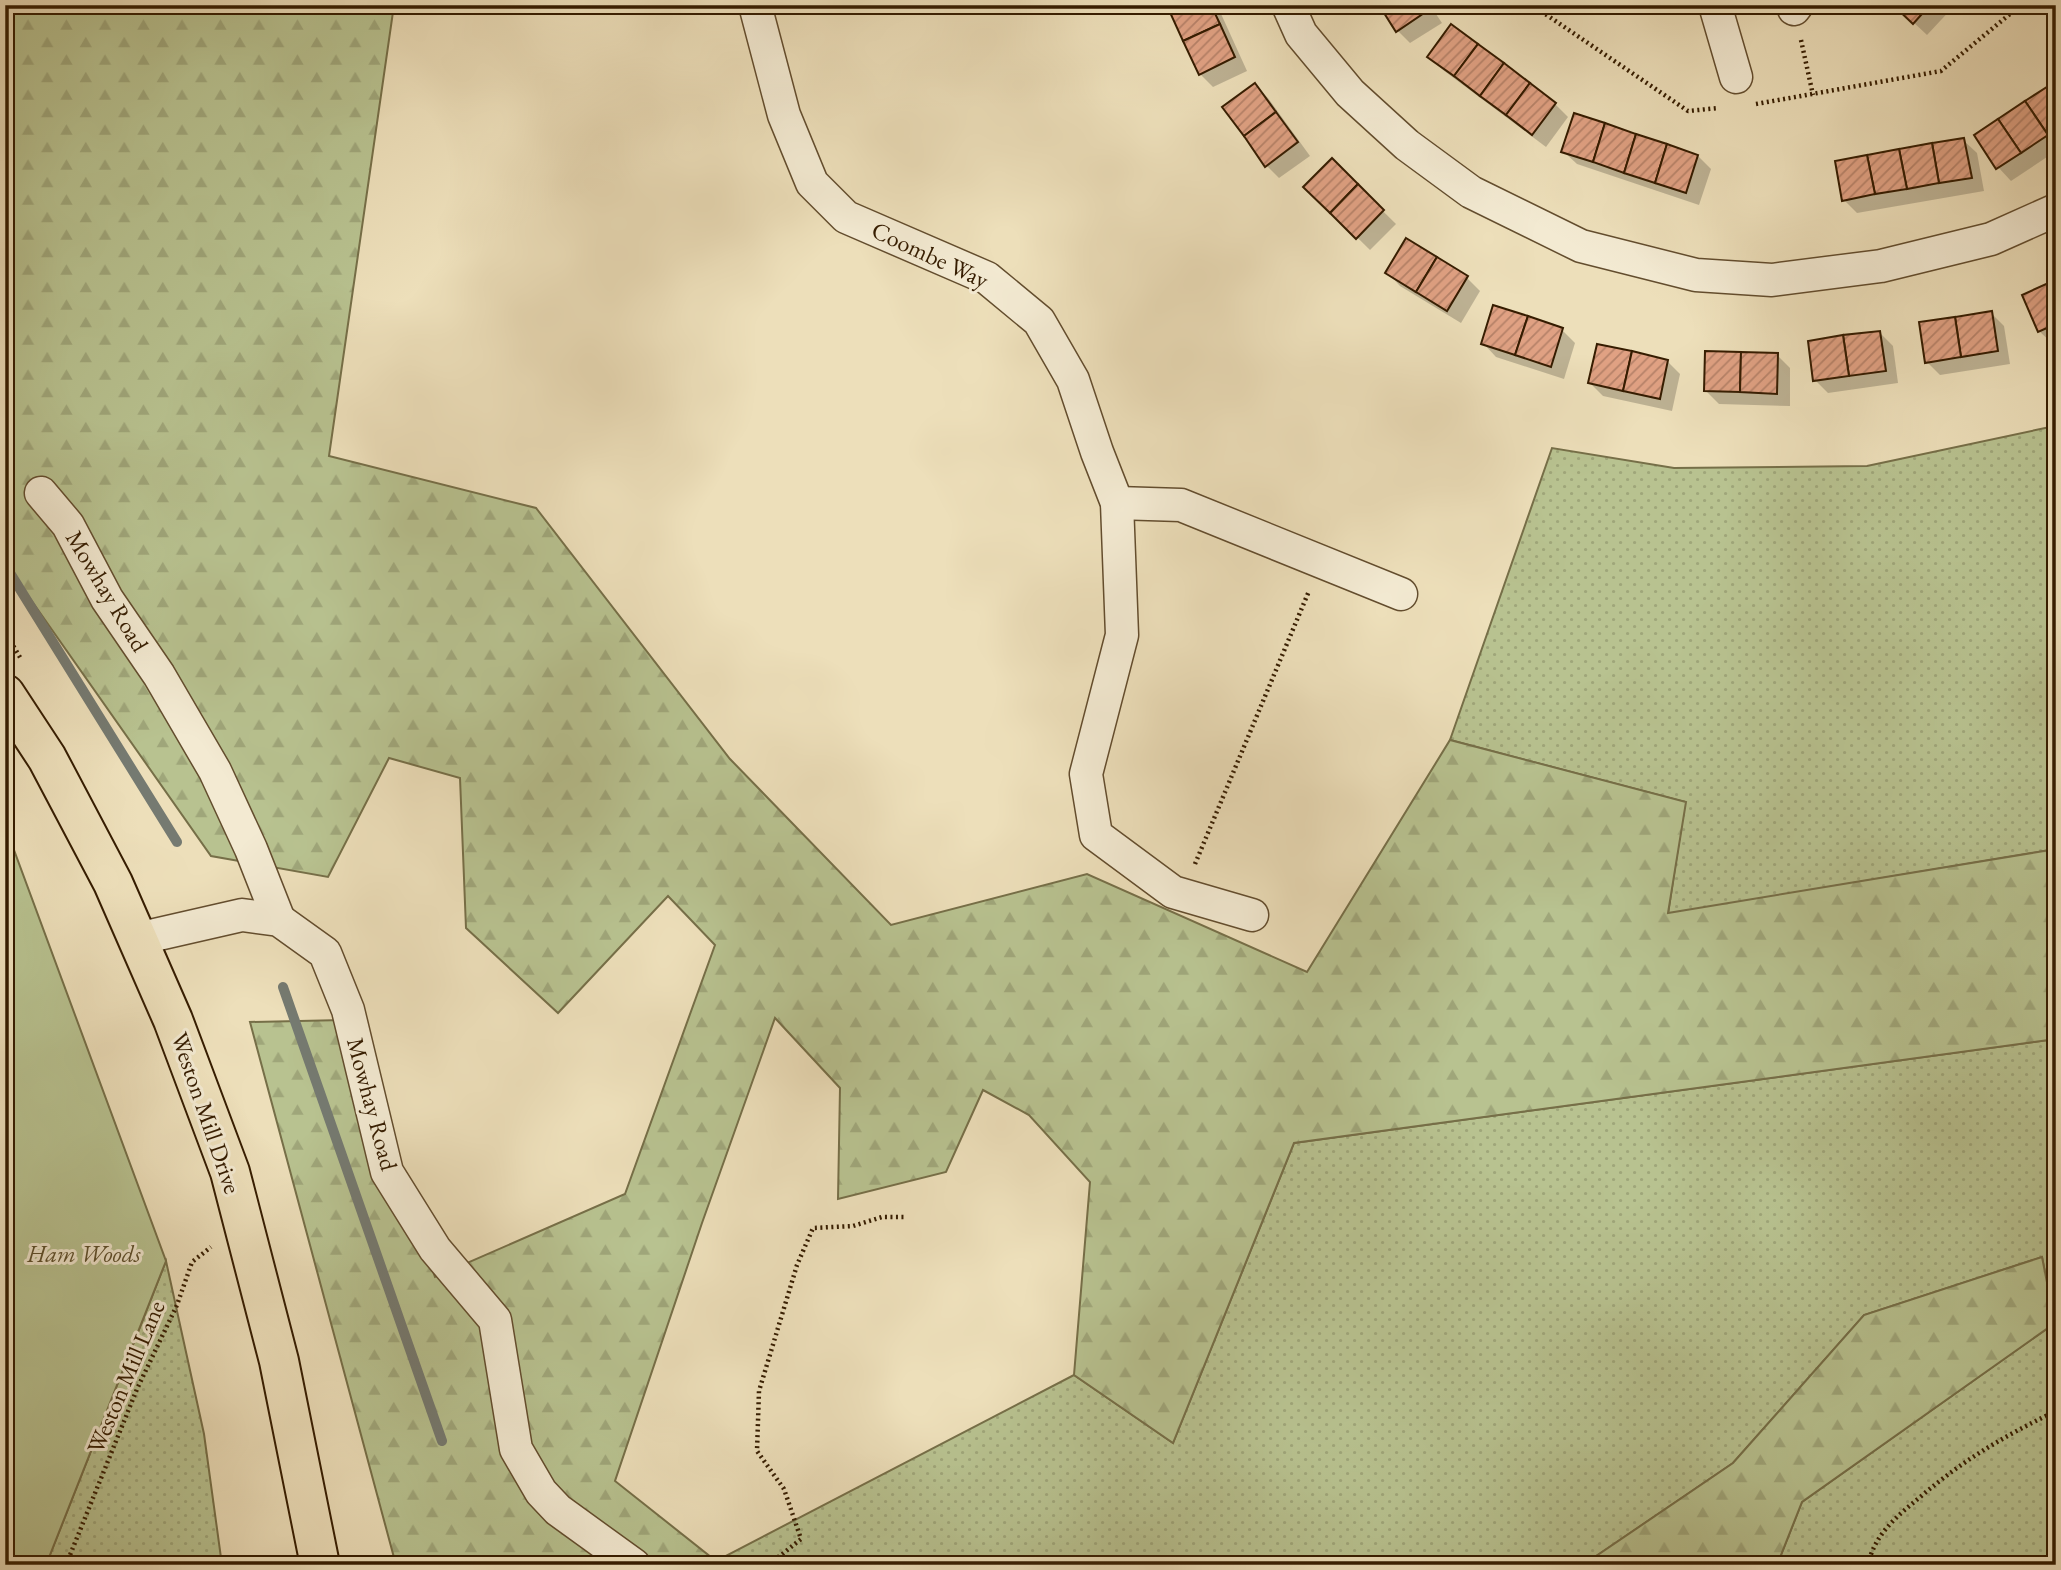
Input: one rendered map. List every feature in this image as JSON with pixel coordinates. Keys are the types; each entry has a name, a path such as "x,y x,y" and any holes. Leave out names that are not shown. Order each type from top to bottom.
{"main road":[{"name":"Weston Mill Drive","path":"5,694 47,758 113,883 178,1032 230,1172 279,1360 320,1565"}],"street":[{"name":"Coombe Way","path":"755,5 784,115 812,183 846,217 986,278 1039,321 1073,380 1117,503 1122,635 1086,774 1096,835 1173,892 1252,915"},
{"path":"1288,5 1301,34 1350,93 1407,145 1471,192 1581,246 1696,275 1772,280 1893,263 1991,239 2056,210"},
{"path":"1715,5 1741,91"},
{"name":"Mowhay Road","path":"41,493 68,525 107,599 159,675 215,771 251,849 279,920"},
{"path":"1117,503 1181,505 1401,594"},
{"name":"Mowhay Road","path":"137,939 242,915 279,920 326,953 348,1010 387,1172 435,1250 495,1320 516,1449 541,1492 558,1510 634,1565"}],"path":[{"path":"1532,5 1688,111 1723,107"},
{"path":"1741,91 1813,95 1941,71 2021,5"},
{"path":"1795,7 1813,95"},
{"path":"1182,894 1321,561"},
{"path":"763,1565 780,1556 801,1539 784,1489 757,1451 759,1391 797,1265 813,1228 853,1226 883,1217 904,1217"},
{"name":"Weston Mill Lane","path":"66,1565 137,1389 177,1305 191,1262 243,1222"},
{"path":"1868,1565 1886,1526 1953,1469 2008,1434 2056,1411"}],"green space":[{"path":"5,5 394,5 329,456 536,508 730,759 891,925 1087,874 1307,972 1450,740 1686,802 1668,913 2056,849 2056,1039 1294,1143 1173,1443 1074,1375 1090,1182 1029,1115 983,1090 946,1172 838,1199 840,1088 775,1018 615,1481 716,1561 728,1565 396,1565 250,1022 343,1020 435,1277 625,1194 715,945 668,896 558,1013 466,928 460,778 389,758 328,877 211,856 5,563"},
{"path":"2056,425 2056,512 2050,427"},
{"path":"2050,427 2056,512 2056,849 1668,914 1685,802 1450,740 1552,448 1674,468 1867,466"},
{"name":"Ham Woods","path":"5,833 11,842 166,1261 46,1565 5,1565"},
{"path":"2056,1039 2056,1565 1777,1565 1802,1502 2055,1323 2042,1257 1864,1315 1733,1463 1583,1565 728,1565 716,1561 1074,1375 1173,1443 1294,1143"},
{"path":"2042,1257 2055,1323 1802,1502 1777,1565 1583,1565 1733,1463 1864,1315"},
{"path":"166,1261 204,1434 222,1565 46,1565"}],"building":[{"path":"1174,5 1211,5 1220,24 1183,41 1168,8"},
{"path":"1379,5 1427,5 1430,9 1396,32"},
{"path":"1893,5 1929,5 1929,6 1913,24"},
{"path":"1220,24 1235,57 1199,75 1183,41"},
{"path":"1451,24 1478,44 1454,76 1427,57"},
{"path":"1478,44 1504,63 1480,96 1454,76"},
{"path":"1504,63 1530,83 1506,115 1480,96"},
{"path":"1255,83 1276,112 1244,136 1222,107"},
{"path":"1530,83 1556,103 1532,135 1506,115"},
{"path":"2053,83 2056,87 2056,130 2048,135 2025,101"},
{"path":"2025,101 2048,135 2021,153 1998,119"},
{"path":"1276,112 1298,142 1265,167 1244,136"},
{"path":"1574,113 1605,123 1593,162 1561,152"},
{"path":"1998,119 2021,153 1996,169 1974,135"},
{"path":"1605,123 1636,134 1624,173 1593,162"},
{"path":"1636,134 1667,144 1655,183 1624,173"},
{"path":"1964,138 1972,178 1939,183 1932,143"},
{"path":"1932,143 1939,183 1907,189 1899,149"},
{"path":"1667,144 1698,155 1686,193 1655,183"},
{"path":"1899,149 1907,189 1875,194 1867,155"},
{"path":"1867,155 1875,194 1842,201 1835,161"},
{"path":"1332,158 1358,184 1330,213 1303,187"},
{"path":"1358,184 1384,210 1356,239 1330,213"},
{"path":"1406,238 1437,257 1416,292 1385,273"},
{"path":"1437,257 1468,276 1447,311 1416,292"},
{"path":"2055,280 2056,324 2038,332 2022,295"},
{"path":"1493,305 1528,316 1515,355 1481,344"},
{"path":"1992,311 1998,351 1961,357 1955,317"},
{"path":"1528,316 1563,328 1551,367 1515,355"},
{"path":"1955,317 1961,357 1925,363 1919,322"},
{"path":"1880,331 1886,371 1849,376 1843,335"},
{"path":"1843,335 1849,376 1813,381 1808,341"},
{"path":"1597,344 1632,351 1623,391 1588,383"},
{"path":"1632,351 1668,360 1660,399 1623,391"},
{"path":"1705,351 1741,352 1740,392 1704,391"},
{"path":"1741,352 1778,353 1777,394 1740,392"}],"waterway":[{"path":"5,565 177,842"},
{"path":"283,987 442,1441"}]}
